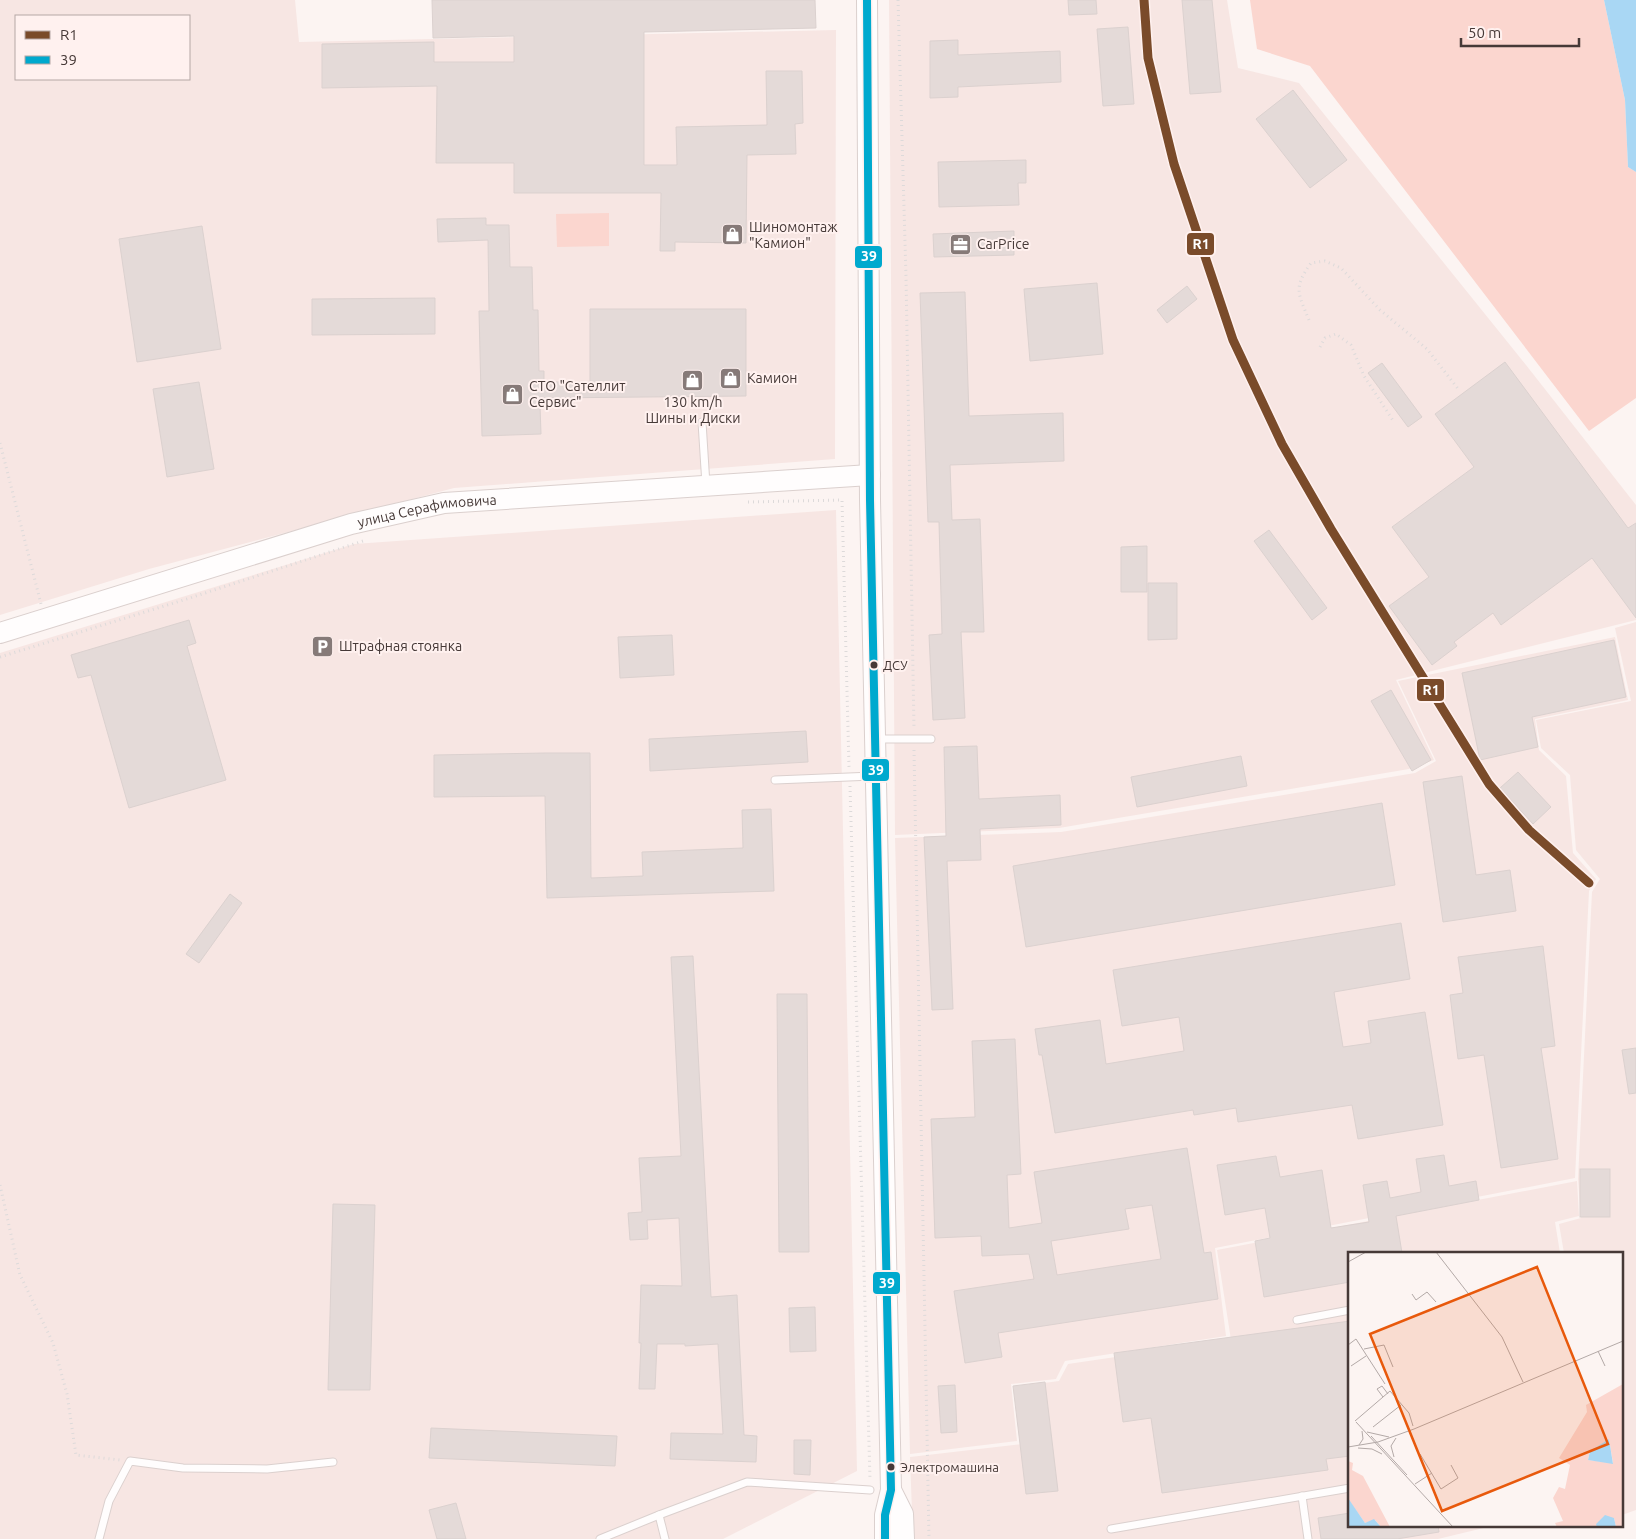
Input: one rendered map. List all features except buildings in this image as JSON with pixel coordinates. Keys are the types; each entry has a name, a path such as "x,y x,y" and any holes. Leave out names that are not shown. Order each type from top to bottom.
{"main road":[{"path":"867,0 870,475 891,1490 885,1515 885,1539"},
{"name":"улица Серафимовича","path":"0,633 351,524 444,503 870,475"},
{"path":"891,1490 903,1514 904,1539"}],"lane":[{"path":"702,422 706,485"},
{"path":"875,739 931,739"},
{"path":"775,780 876,776"},
{"path":"1297,1320 1348,1310"},
{"path":"99,1539 109,1501 130,1461 183,1468 267,1469 333,1462"},
{"path":"600,1539 747,1482 870,1490"},
{"path":"1111,1529 1348,1488"},
{"path":"1302,1496 1308,1539"},
{"path":"659,1515 665,1539"}],"path":[{"path":"898,0 906,276 929,1539"},
{"path":"1309,320 1299,295 1301,278 1311,263 1325,261 1341,268 1380,310 1426,348 1460,390"},
{"path":"1320,347 1325,338 1336,334 1351,345 1364,376 1394,422"},
{"path":"0,443 45,619"},
{"path":"743,502 842,500 870,1490"},
{"path":"0,657 199,595 372,538"},
{"path":"0,1185 20,1275 52,1344 67,1394 76,1455 130,1461"}],"shaded area":[{"path":"0,0 295,0 299,42 836,30 835,459 454,488 149,569 0,615"},
{"path":"889,0 1227,0 1238,68 1299,83 1636,505 1636,620 1396,680 1434,760 1409,769 1059,828 895,835"},
{"path":"1250,0 1604,0 1625,100 1628,167 1636,172 1636,398 1589,431 1310,66 1257,49"},
{"path":"609,213 609,246 557,247 556,214"},
{"path":"836,510 857,1471 723,1539 0,1539 0,653 354,544"},
{"path":"1636,622 1636,1510 1624,1514 1624,1252 1564,1252 1559,1224 1581,1218 1578,1179 1592,892 1600,879 1576,850 1570,775 1541,748 1536,720 1631,701 1615,628"},
{"path":"1615,637 1628,700 1535,719 1539,750 1566,776 1573,853 1596,879 1589,891 1575,1178 1215,1248 1226,1336 1065,1361 1056,1379 1011,1384 1017,1441 910,1454 895,838 1061,832 1415,773 1436,761 1398,681"},
{"path":"1577,1181 1579,1216 1555,1222 1560,1252 1348,1252 1348,1526 1492,1526 1438,1539 913,1539 910,1457 1023,1444 1015,1387 1059,1381 1068,1364 1231,1340 1217,1250"}],"water":[{"path":"1604,0 1636,0 1636,172 1628,167 1625,100"}],"transit line":[{"name":"39","path":"867,0 870,500 891,1490 885,1515 885,1539"},
{"name":"R1","path":"1144,0 1148,58 1174,164 1233,340 1282,444 1331,529 1489,784 1529,830 1589,883"}],"place":[{"name":"Шиномонтаж \"Камион\"","path":"733,235"},
{"name":"CarPrice","path":"961,244"},
{"name":"Камион","path":"731,378"},
{"name":"130 km/h Шины и Диски","path":"693,380"},
{"name":"СТО \"Сателлит Сервис\"","path":"513,394"},
{"name":"Штрафная стоянка","path":"323,646"},
{"name":"ДСУ","path":"874,665"},
{"name":"Электромашина","path":"891,1467"}]}
